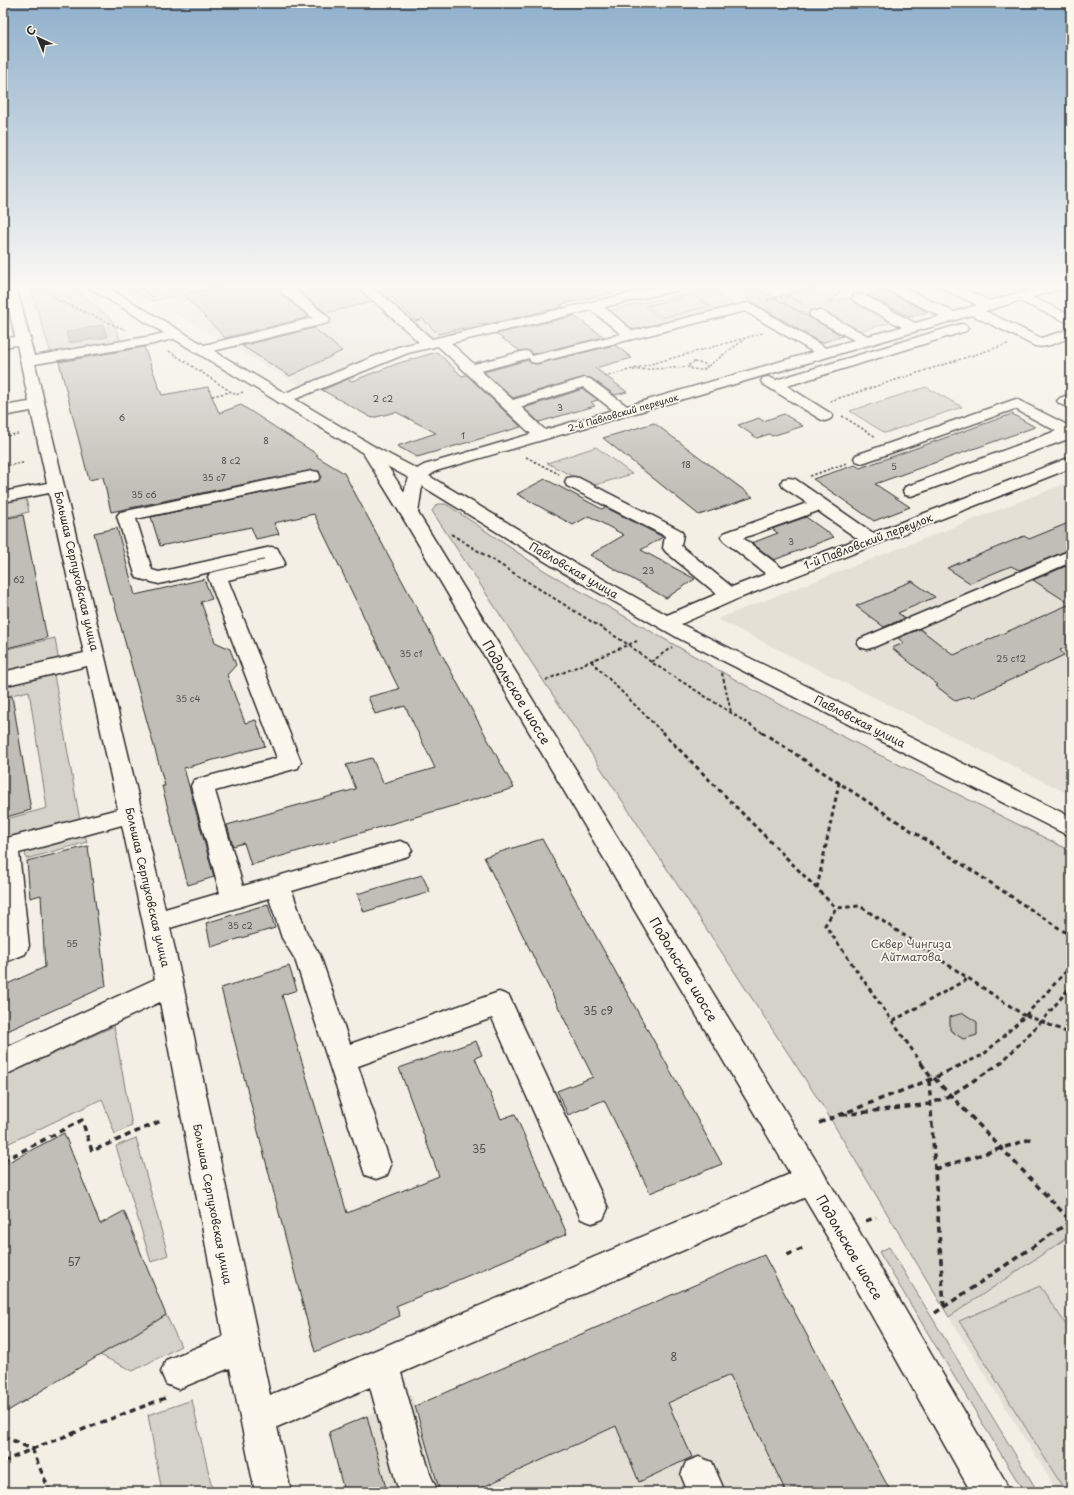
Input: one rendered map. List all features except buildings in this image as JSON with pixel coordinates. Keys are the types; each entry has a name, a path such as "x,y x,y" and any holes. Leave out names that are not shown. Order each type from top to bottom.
{"street":[{"name":"Большая Серпуховская улица","path":"21,354 38,405 156,922 242,1346 274,1492"},
{"name":"Павловская улица","path":"207,354 369,450 418,476 454,500 666,623 1071,827"},
{"path":"283,399 394,354"},
{"path":"449,354 470,369 542,435"},
{"path":"470,369 546,354"},
{"name":"2-й Павловский переулок","path":"418,476 430,468 821,354"},
{"path":"775,385 877,354"},
{"path":"755,373 775,385 827,409"},
{"path":"510,406 585,382 624,411"},
{"path":"1071,399 1065,401 1071,404"},
{"path":"862,458 1016,404 1070,432"},
{"path":"3,411 38,405"},
{"path":"911,491 1070,432"},
{"name":"Подольское шоссе","path":"369,450 409,513 811,1180 991,1492"},
{"name":"1-й Павловский переулок","path":"666,623 730,595 1071,462"},
{"path":"234,899 202,786 290,762 217,577 276,563 271,552 159,578 144,574 126,516 312,476"},
{"path":"409,513 414,485 418,476"},
{"path":"573,482 674,534 672,548 730,595"},
{"path":"790,483 871,540"},
{"path":"3,497 57,486"},
{"path":"409,513 431,498 444,496 454,500"},
{"path":"780,576 730,537 820,504"},
{"path":"867,643 1071,555"},
{"path":"3,679 96,657"},
{"path":"3,952 16,946 4,847 131,814"},
{"path":"156,922 400,850"},
{"path":"278,886 295,938 307,955 376,1165"},
{"path":"3,1063 170,985"},
{"path":"342,1059 499,1004 592,1208"},
{"path":"257,1418 811,1180"},
{"path":"177,1383 242,1346"},
{"path":"381,1364 414,1482 420,1492"}],"path":[{"path":"174,354 236,395 243,392"},
{"path":"689,354 626,371 690,367 701,370 707,368 725,354"},
{"path":"827,409 973,354"},
{"path":"690,367 689,365 694,362 703,362 708,366"},
{"path":"212,396 231,392"},
{"path":"3,436 18,434"},
{"path":"526,456 573,482"},
{"path":"790,483 862,458"},
{"path":"3,466 23,463"},
{"path":"451,534 629,645 651,662 731,712 1071,936"},
{"path":"546,680 637,641"},
{"path":"651,662 672,646"},
{"path":"592,661 836,908"},
{"path":"722,674 731,712"},
{"path":"817,888 839,783 842,780"},
{"path":"836,908 860,906 1025,1015 1071,1034"},
{"path":"836,908 825,925 932,1079 951,1095 1071,1221 935,1313"},
{"path":"818,1123 932,1079 983,1055 1025,1015 1071,966"},
{"path":"893,1021 970,978"},
{"path":"837,1115 930,1104 951,1095 1000,1064 1042,1021 1071,986"},
{"path":"932,1079 930,1104 944,1307"},
{"path":"3,1161 82,1120 92,1151 163,1120"},
{"path":"935,1169 1034,1138"},
{"path":"860,1224 876,1216"},
{"path":"787,1255 804,1248"},
{"path":"3,1462 177,1383"},
{"path":"3,1436 32,1449 50,1492"}],"shaded area":[{"path":"245,354 387,354 303,387"},
{"path":"1071,478 1071,795 717,619 1067,483 1065,481"},
{"path":"1071,1235 1071,1492 1058,1492 949,1317"},
{"path":"764,1255 891,1492 344,1492 329,1432 412,1396 415,1406"}],"green space":[{"path":"926,387 962,407 885,433 850,411"},
{"path":"596,447 632,474 592,486 547,463"},
{"path":"25,493 29,512 3,518 3,498"},
{"name":"Сквер Чингиза Айтматова","path":"437,504 446,504 545,571 780,705 1071,851 1071,1235 949,1317 824,1108 432,511"},
{"path":"55,638 59,663 3,676 3,650"},
{"path":"53,669 80,821 3,842 3,820 47,808 29,691 3,697 3,681"},
{"path":"85,835 87,842 26,859 25,849"},
{"path":"114,1026 132,1126 115,1134 102,1099 3,1146 3,1077"},
{"path":"136,1138 168,1255 151,1262 116,1146"},
{"path":"889,1247 1038,1492 1024,1492 879,1252"},
{"path":"1040,1286 1071,1332 1071,1492 1066,1492 959,1321"},
{"path":"166,1315 181,1346 133,1371 100,1355"},
{"path":"192,1400 213,1492 162,1492 148,1415"}]}
